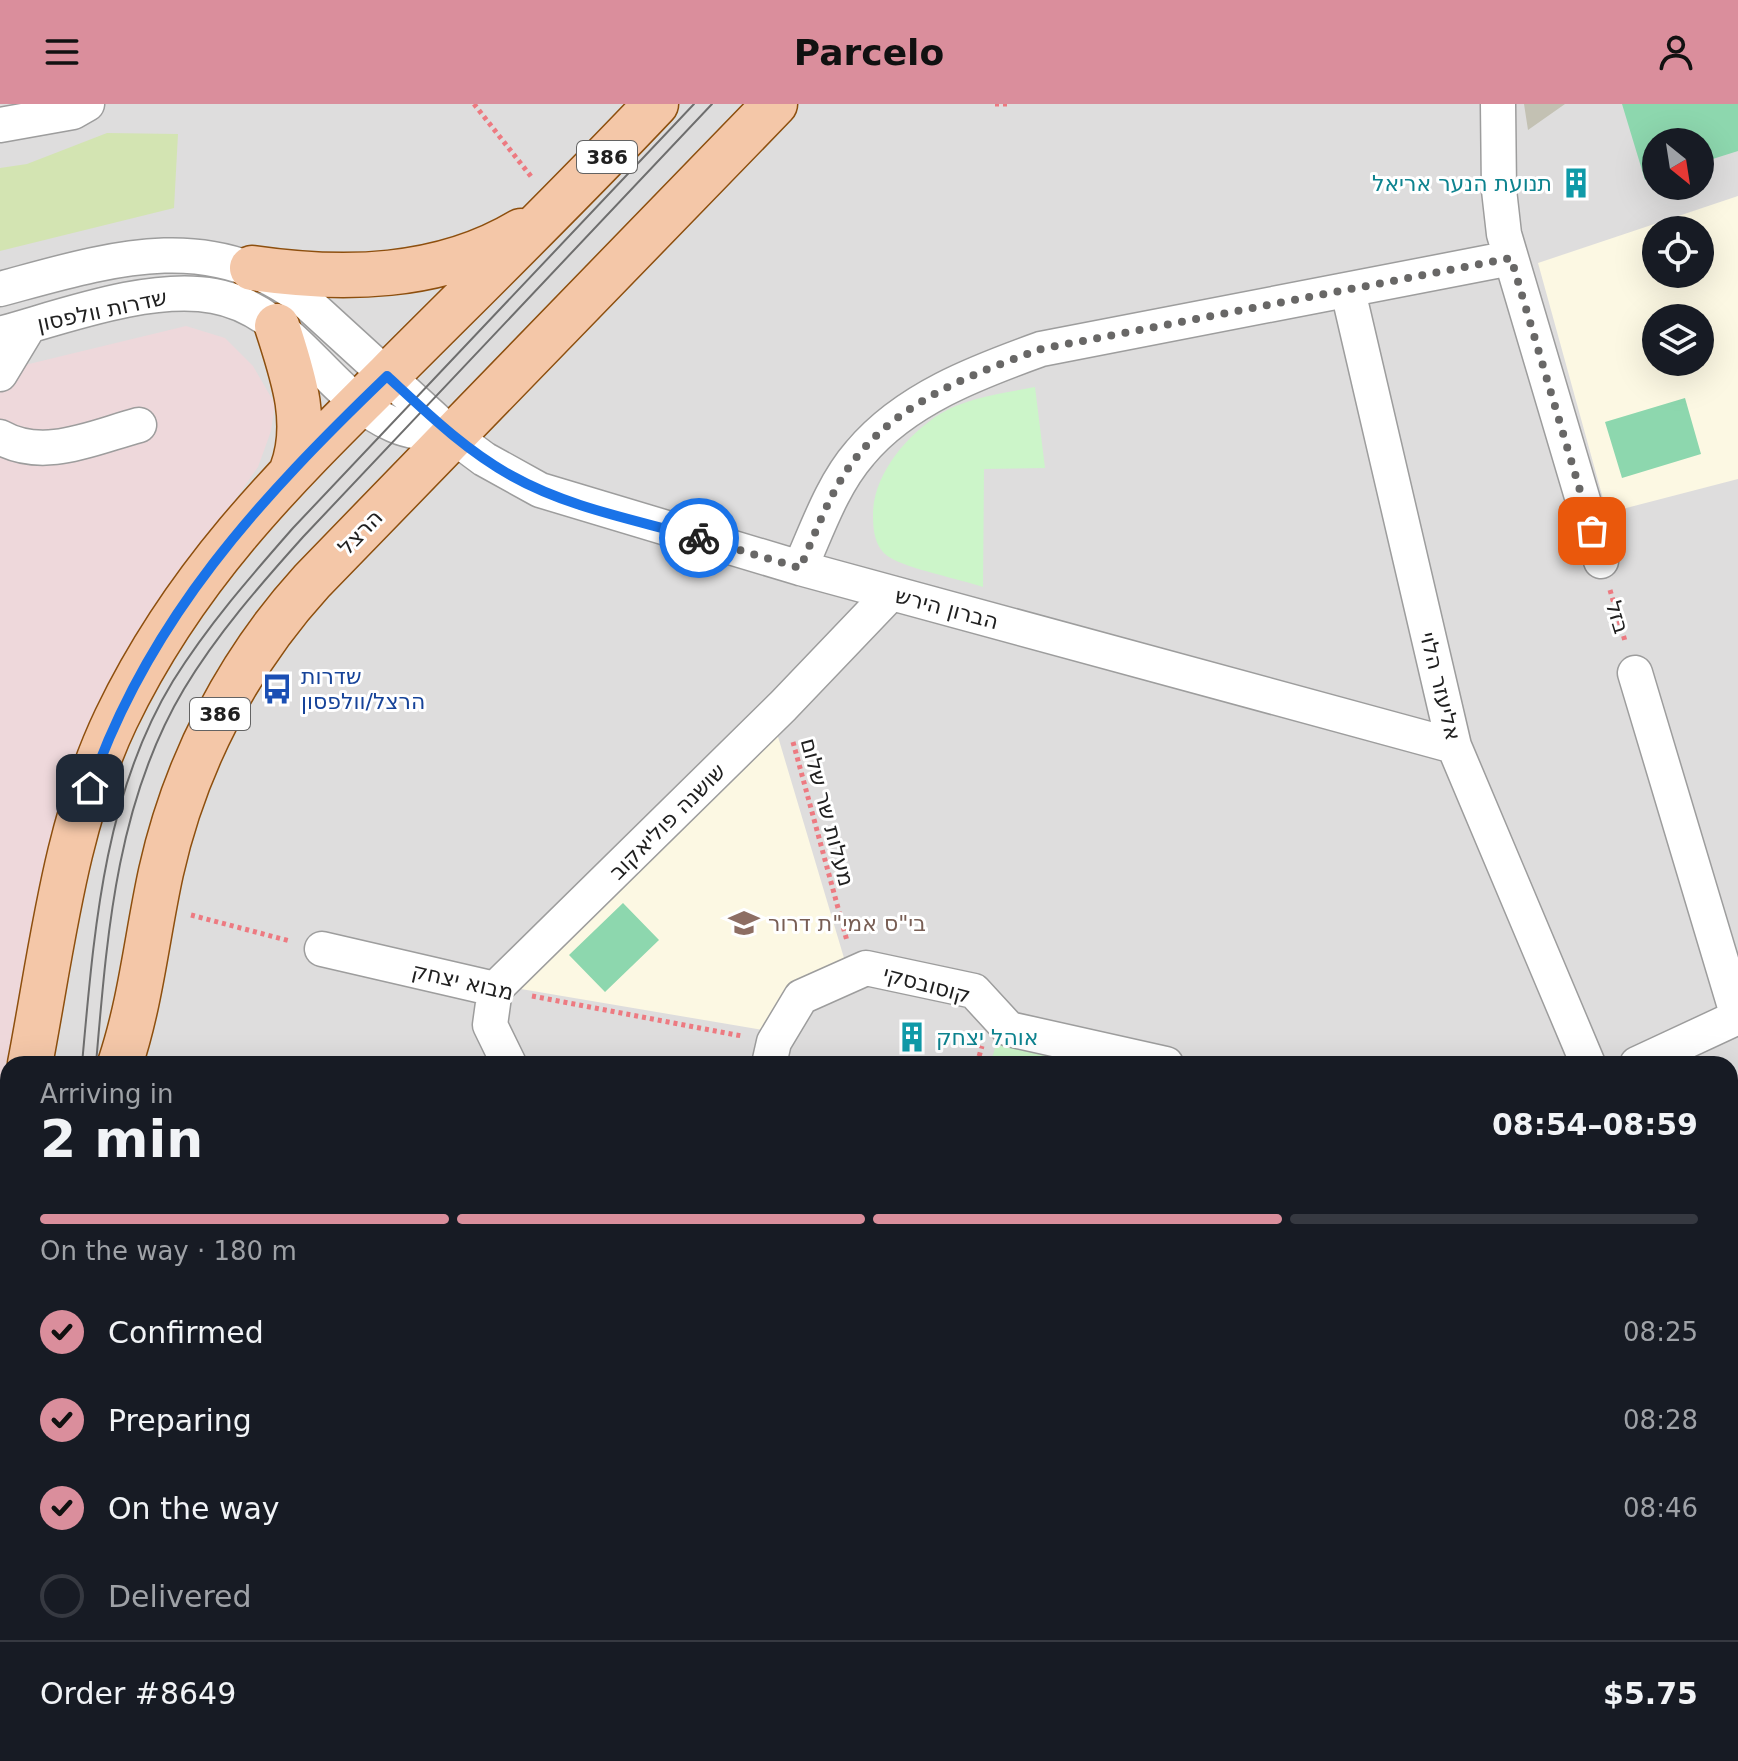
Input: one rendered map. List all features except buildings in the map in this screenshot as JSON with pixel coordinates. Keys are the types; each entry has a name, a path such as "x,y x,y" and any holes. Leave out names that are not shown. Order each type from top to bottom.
{"main road":[{"name":"386","path":"32,1056 67,867 85,801 115,720 196,584 228,540 292,470 557,209 656,104"},
{"name":"הרצל","path":"122,1056 134,1015 161,871 185,795 230,692 255,649 312,581 775,104"},
{"path":"252,268 348,277 409,271 470,254 511,237 557,209"},
{"path":"277,326 300,415 299,446 292,470"}],"street":[{"path":"0,125 73,112 87,104"},
{"path":"1498,104 1499,190 1511,258 1601,561"},
{"name":"שדרות וולפסון","path":"0,289 104,261 145,256 177,254 213,258 252,268 279,281 302,298 373,390"},
{"path":"800,568 838,486 859,453 889,425 976,373 1041,349 1511,258"},
{"name":"אליעזר הלוי","path":"1348,291 1454,746 1585,1056"},
{"name":"שדרות וולפסון","path":"14,330 138,299 176,294 230,299 254,310 373,390 453,436"},
{"path":"0,374 14,330"},
{"path":"0,437 33,449 54,448 139,425"},
{"name":"הברון הירש","path":"453,436 494,465 540,490 800,568 1454,746"},
{"name":"שושנה פוליאקוב","path":"495,989 783,706 891,593"},
{"path":"1635,673 1738,1017 1654,1056"},
{"name":"מבוא יצחק","path":"322,949 495,989"},
{"name":"קוסובסקי","path":"772,1053 801,997 866,968 974,991 1009,1029 1130,1056"},
{"path":"495,989 490,1025 505,1056"}],"path":[{"path":"474,104 557,209"},
{"path":"995,104 1008,104"},
{"name":"בזל","path":"1601,561 1635,673"},
{"name":"מעלות שר שלום","path":"783,706 856,972"},
{"path":"155,906 322,949"},
{"name":"מבוא יצחק","path":"495,989 772,1053"}],"shaded area":[{"path":"0,104 1738,104 1738,1056 0,1056"},
{"path":"1524,104 1565,104 1528,130"},
{"path":"1738,196 1738,479 1607,513 1538,263 1642,228 1642,288 1714,288 1714,216 1678,216"},
{"path":"186,326 225,338 253,366 275,404 271,431 258,467 134,644 18,1056 0,1056 0,371"},
{"path":"776,730 844,958 796,989 763,1030 521,989"}],"green space":[{"path":"1622,104 1738,104 1738,151 1714,159 1714,128 1642,128 1642,170"},
{"path":"107,133 178,134 174,208 0,251 0,168 27,164"},
{"path":"1035,387 1045,468 984,469 983,587 908,566 884,553 874,531 875,498 886,469 905,444 928,422 962,403"},
{"path":"1685,398 1701,454 1622,478 1605,422"},
{"path":"623,903 659,940 605,992 569,955"},
{"path":"997,1042 1060,1056 993,1056"}],"tram line":[{"path":"83,1056 98,916 117,818 149,725 186,660 245,583 293,528 694,104"},
{"path":"97,1056 111,919 129,824 161,733 184,689 240,610 303,537 712,104"}],"way so far":[{"path":"699,538 800,568 838,486 859,453 889,425 976,373 1041,349 1511,258 1592,531"}],"place":[{"name":"תנועת הנער אריאל","path":"1576,183"},
{"name":"שדרות הרצל/וולפסון","path":"277,689"},
{"name":"בי\"ס אמי\"ת דרור","path":"744,923"},
{"name":"אוהל יצחק","path":"912,1037"}],"route":[{"path":"90,788 115,720 168,626 196,584 261,502 387,376 453,436 513,477 566,499 699,538"}]}
